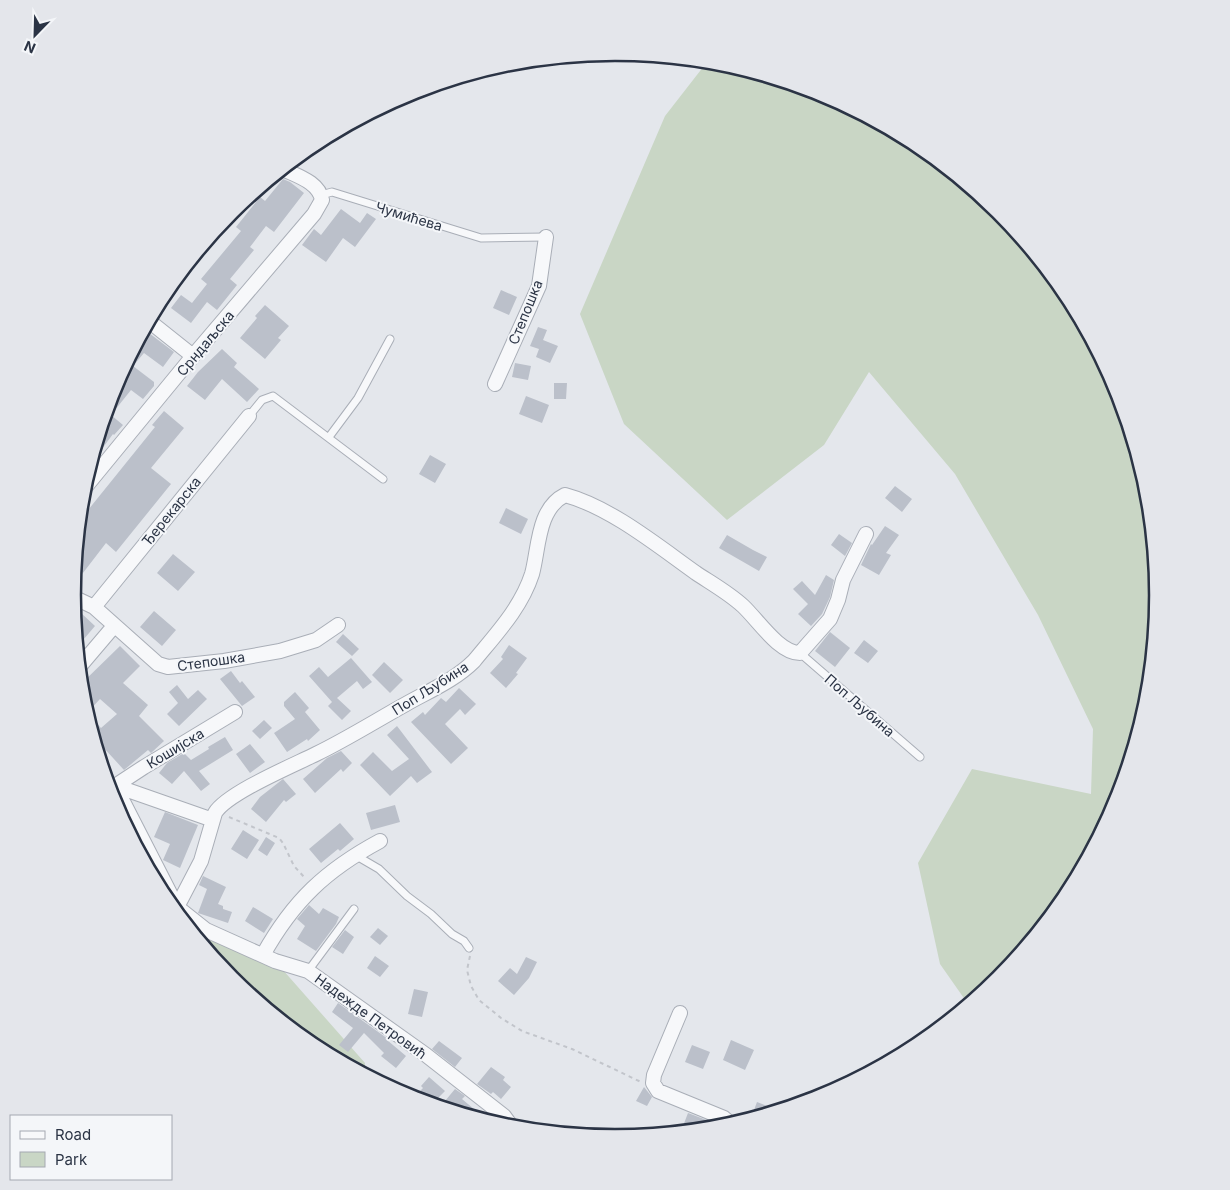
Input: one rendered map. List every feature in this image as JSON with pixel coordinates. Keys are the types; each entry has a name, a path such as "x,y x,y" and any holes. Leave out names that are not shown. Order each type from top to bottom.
{"street":[{"path":"289,173 310,183 321,195"},
{"name":"Срндаљска","path":"95,475 193,356 314,214 322,200 321,195"},
{"name":"Степошка","path":"495,384 539,286 546,237"},
{"path":"155,325 193,356"},
{"name":"Ђерекарска","path":"94,607 249,416"},
{"name":"Поп Љубина","path":"214,817 224,804 252,785 326,749 468,667 520,603 532,573 544,520 556,500 565,496 583,500 663,549 742,604 781,646 793,653 800,653"},
{"path":"800,653 830,619 838,600 843,580 866,534"},
{"name":"Степошка","path":"81,601 94,607 158,664 168,667 224,661 280,651 316,640 338,625"},
{"path":"85,660 114,626"},
{"name":"Кошијска","path":"116,782 235,712"},
{"path":"117,786 214,817 201,861 179,903"},
{"path":"263,955 292,911 316,885 354,855 380,841"},
{"name":"Надежде Петровић","path":"190,917 206,930 263,955 308,971 434,1061 504,1117"},
{"path":"680,1013 654,1076 653,1083 658,1091 722,1117"}],"lane":[{"name":"Чумићева","path":"321,195 332,192 481,238 546,237"},
{"path":"329,437 358,398 390,338"},
{"path":"249,416 262,400 273,396 383,479"},
{"name":"Поп Љубина","path":"800,653 920,757"},
{"path":"354,855 379,869 407,896 431,914 452,934 464,941 469,948"},
{"path":"308,971 354,909"}],"path":[{"path":"214,817 229,817 278,838 283,843 294,866 316,885"},
{"path":"469,948 467,970 471,986 479,1000 501,1018 522,1031 572,1049 636,1080 647,1084 653,1083"}],"green space":[{"path":"702,69 753,79 819,102 851,116 912,151 967,194 1016,243 1038,270 1059,298 1094,359 1120,423 1131,457 1138,491 1148,560 1148,630 1144,665 1131,733 1108,799 1094,831 1059,892 1016,947 964,998 940,964 918,863 972,769 1091,794 1093,729 1038,615 955,474 869,372 824,445 727,520 624,424 580,314 665,116"},
{"path":"189,916 275,961 365,1063 365,1066 318,1039 263,996 214,947"}],"building":[{"path":"283,179 304,193 274,232 266,226 250,247 254,250 230,279 237,285 217,310 207,302 191,323 171,308 181,295 192,303 207,284 201,279 241,231 236,227 260,197 265,201"},
{"path":"341,209 360,223 367,213 376,219 355,247 343,238 326,262 302,245 314,229 321,235"},
{"path":"501,290 517,297 509,315 493,308"},
{"path":"265,305 289,326 278,338 281,340 265,359 240,338"},
{"path":"538,327 547,330 543,340 558,346 550,363 536,357 539,349 530,346"},
{"path":"150,334 174,352 163,367 144,353 133,366 154,382 154,386 143,399 131,390 115,410 122,391 136,359"},
{"path":"222,349 237,363 234,367 259,389 247,402 222,379 205,400 187,386 198,372"},
{"path":"515,363 531,366 528,380 512,377"},
{"path":"554,383 567,383 566,399 554,399"},
{"path":"526,396 549,405 542,423 519,414"},
{"path":"164,411 184,428 151,468 171,484 116,552 106,543 82,575 89,509 155,427 152,425"},
{"path":"113,416 123,425 113,434 101,450"},
{"path":"430,455 446,464 435,483 419,474"},
{"path":"895,486 912,499 902,512 885,498"},
{"path":"506,508 528,519 521,534 499,523"},
{"path":"885,526 899,535 886,553 891,555 879,575 861,565 871,544"},
{"path":"839,534 852,543 845,556 831,545"},
{"path":"727,535 767,557 759,571 719,548"},
{"path":"173,554 195,572 178,591 157,573"},
{"path":"826,575 834,580 830,597 822,614 811,626 798,614 808,604 793,589 802,581 815,595"},
{"path":"154,611 176,630 162,646 140,627"},
{"path":"82,613 95,626 83,640"},
{"path":"830,632 850,648 835,667 815,651"},
{"path":"343,634 359,649 352,656 336,642"},
{"path":"864,640 878,651 868,663 854,653"},
{"path":"509,645 527,658 516,673 518,674 506,688 490,673 503,659 501,657"},
{"path":"120,646 140,666 123,683 148,705 139,716 164,741 151,753 148,750 124,770 104,748 97,724 101,728 117,714 100,699 93,706 88,677"},
{"path":"351,658 372,682 363,689 357,681 337,698 351,711 342,720 328,706 332,702 309,676 319,667 328,677"},
{"path":"384,662 403,680 390,693 372,675"},
{"path":"231,671 240,683 242,681 255,697 242,706 220,679"},
{"path":"177,685 188,699 198,690 207,699 179,726 167,714 178,703 169,692"},
{"path":"459,688 476,704 465,715 460,709 445,724 468,748 451,764 411,722 423,712 425,715 441,698 446,702"},
{"path":"295,692 309,708 305,712 320,730 308,741 307,739 287,752 274,733 295,719 284,706 284,702"},
{"path":"264,720 272,728 260,739 252,731"},
{"path":"397,726 432,772 417,783 411,776 390,796 360,765 373,752 392,771 409,759 387,735"},
{"path":"225,737 233,750 199,771 210,784 201,791 184,771 172,784 159,773 167,763 184,753 191,760"},
{"path":"250,744 265,762 250,773 236,754"},
{"path":"341,751 352,763 343,772 341,769 315,793 303,779 327,758"},
{"path":"283,779 296,794 286,802 284,800 266,822 251,809 260,797"},
{"path":"395,805 400,822 371,830 366,813"},
{"path":"165,812 198,825 180,868 163,860 170,844 154,837"},
{"path":"340,823 354,839 321,863 309,849"},
{"path":"243,830 259,840 247,859 231,849"},
{"path":"266,837 275,843 267,856 258,850"},
{"path":"203,876 226,887 218,904 223,906 223,909 232,912 228,923 198,913 207,889 199,885"},
{"path":"309,905 319,914 323,908 339,917 316,951 297,939 305,926 297,919"},
{"path":"253,907 273,919 264,933 245,921"},
{"path":"378,928 388,936 380,945 370,937"},
{"path":"345,930 354,937 343,954 332,947"},
{"path":"375,956 389,966 380,977 367,968"},
{"path":"526,957 537,962 529,978 514,995 498,981 510,968 517,974"},
{"path":"414,989 428,992 422,1017 408,1014"},
{"path":"338,1003 388,1039 406,1056 396,1068 381,1056 384,1053 364,1033 348,1052 339,1045 353,1028 332,1012"},
{"path":"731,1040 754,1050 745,1070 723,1060"},
{"path":"439,1041 462,1058 455,1067 432,1049"},
{"path":"692,1045 710,1052 703,1069 685,1062"},
{"path":"491,1067 505,1077 503,1080 511,1087 501,1099 493,1092 491,1094 477,1084"},
{"path":"429,1077 445,1091 438,1098 420,1091 423,1088 421,1086"},
{"path":"644,1087 652,1097 647,1106 636,1101"},
{"path":"455,1089 465,1096 462,1099 476,1111 445,1101"},
{"path":"757,1102 768,1106 754,1111"},
{"path":"688,1113 707,1120 685,1124"}]}
